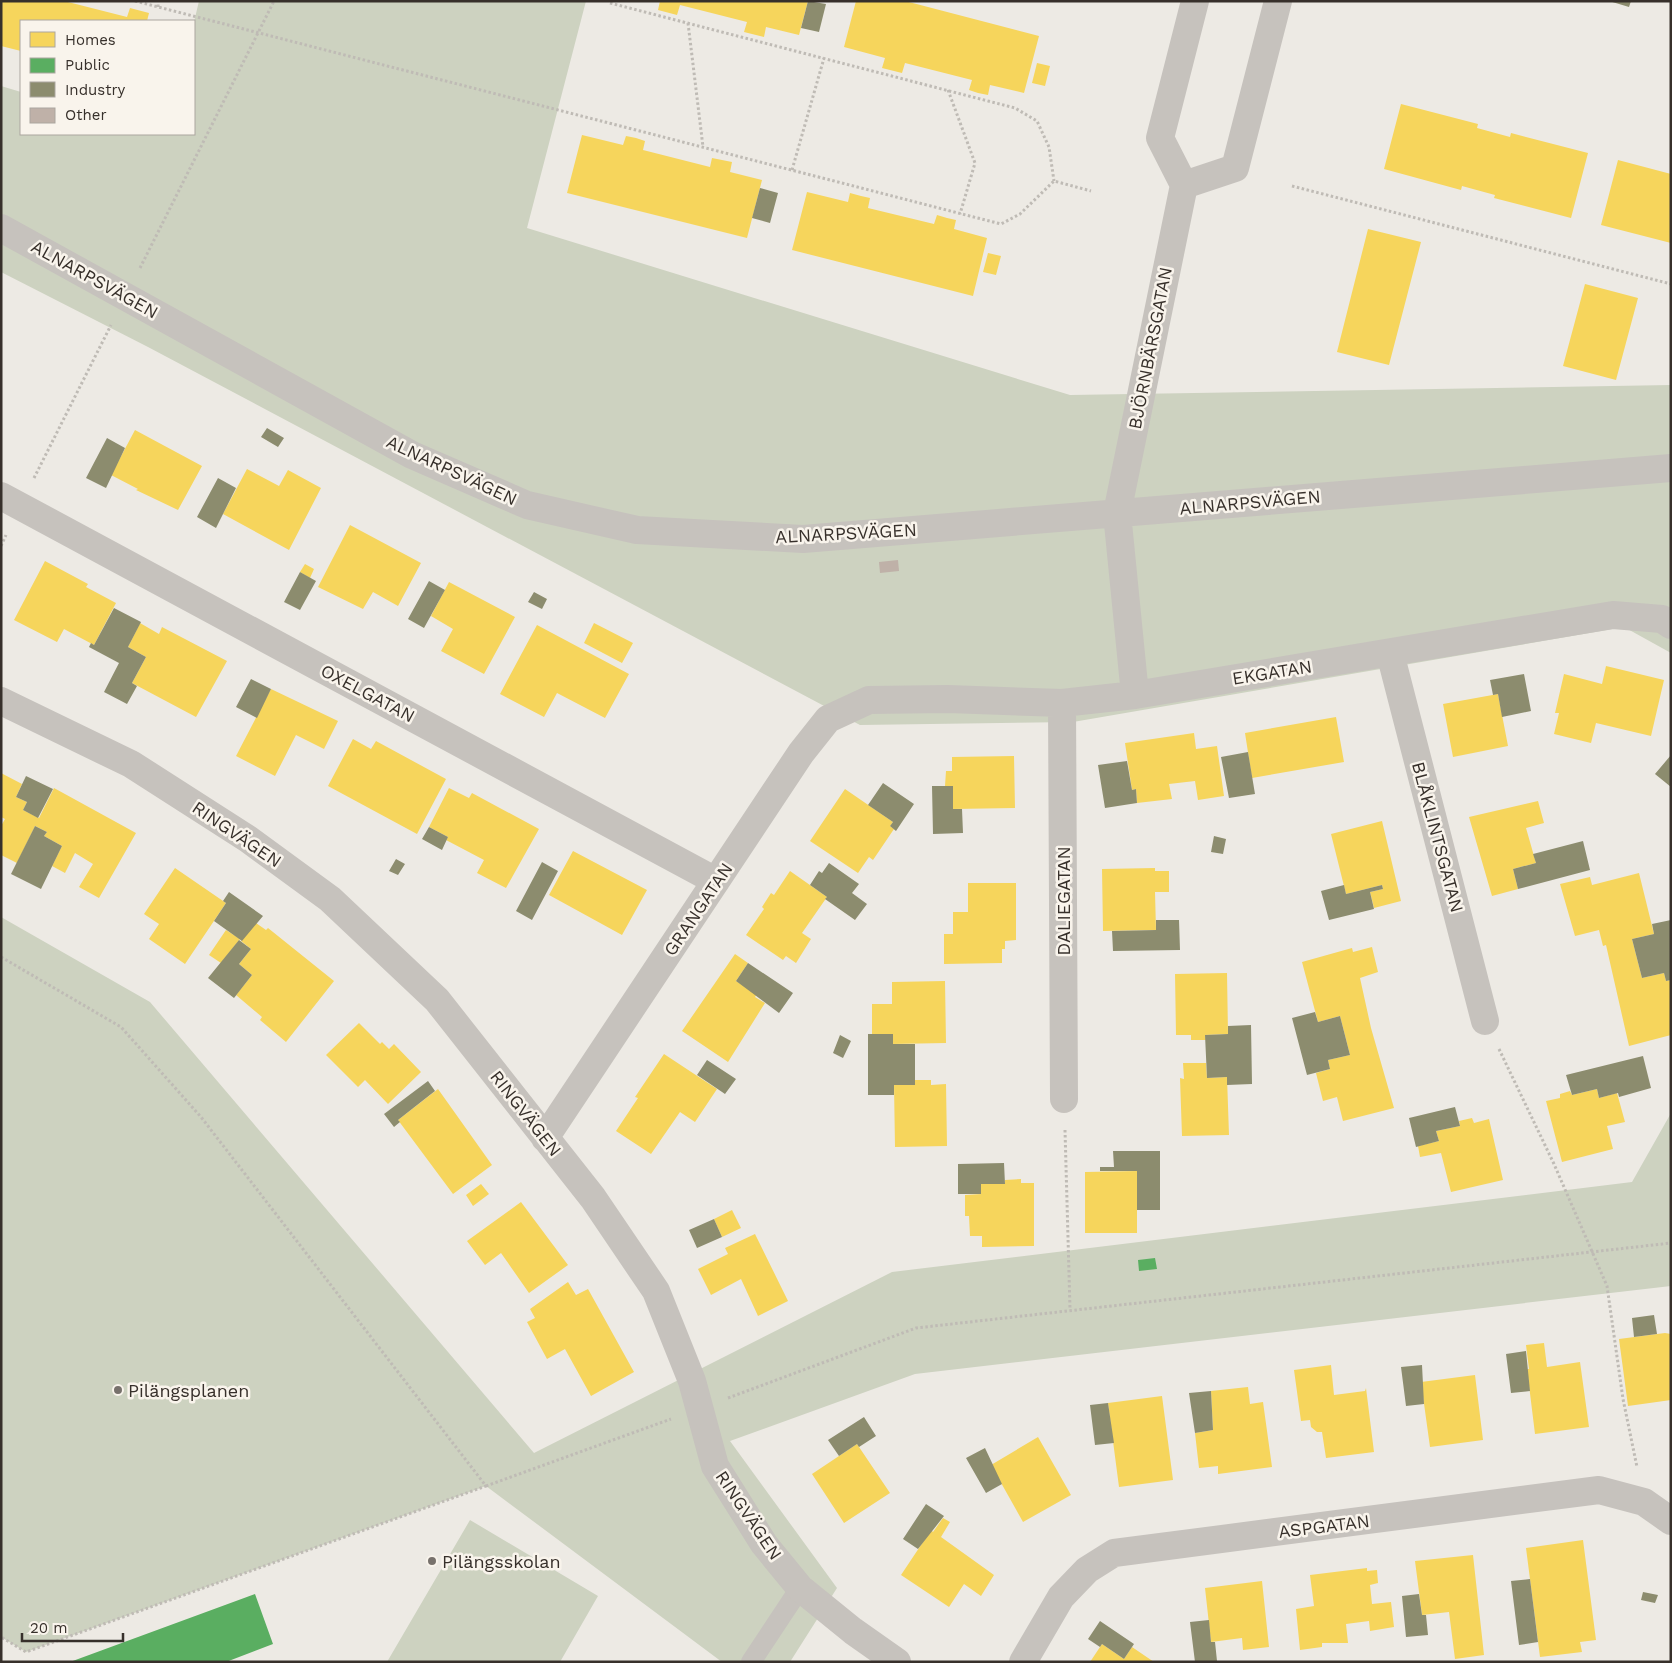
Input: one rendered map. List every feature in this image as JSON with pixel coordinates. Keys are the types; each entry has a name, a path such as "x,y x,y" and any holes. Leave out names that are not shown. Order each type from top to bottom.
{"street":[{"path":"1195,1 1160,138 1184,184 1235,168 1278,1"},
{"name":"BJÖRNBÄRSGATAN","path":"1135,695 1117,512 1184,184"},
{"name":"ALNARPSVÄGEN","path":"1,228 412,455 527,505 637,530 803,539 1671,468"},
{"name":"OXELGATAN","path":"10,501 716,881"},
{"name":"EKGATAN","path":"869,700 948,699 1062,703 1135,695 1613,615 1662,619 1671,624"},
{"name":"BLÅKLINTSGATAN","path":"1390,653 1485,1021"},
{"name":"GRANGATAN","path":"545,1138 801,753 828,718 869,700"},
{"name":"RINGVÄGEN","path":"1,701 131,764 248,839 330,899 437,1000 593,1198 656,1291 692,1381 715,1466 764,1544 800,1588 853,1631 897,1662"},
{"name":"DALIEGATAN","path":"1062,703 1064,1099"},
{"name":"ASPGATAN","path":"1023,1662 1061,1597 1087,1570 1114,1553 1599,1490 1644,1502 1671,1520"}],"lane":[{"path":"751,1662 800,1588"}],"path":[{"path":"135,1 1001,224 1020,214 1054,181"},
{"path":"158,1 158,7"},
{"path":"610,3 1015,108 1037,122 1049,147 1054,181"},
{"path":"688,23 703,147"},
{"path":"792,170 824,58"},
{"path":"948,90 975,163 960,214"},
{"path":"1054,181 1091,191"},
{"path":"1292,186 1671,284"},
{"path":"1,957 121,1027 201,1117 486,1486"},
{"path":"1485,1021 1594,1252 1607,1286 1623,1399 1644,1502"},
{"path":"1064,1099 1070,1309"},
{"path":"1,1637 26,1652 916,1328 1070,1309 1671,1243"}],"green space":[{"path":"199,1 586,1 527,228 1070,395 1671,385 1671,653 1624,627 1073,722 860,725 148,347 1,272 1,86 20,92 20,135 195,135 194,20"},
{"path":"1,917 150,1002 534,1453 892,1272 1632,1182 1671,1113 1671,1286 915,1374 730,1441 837,1588 790,1662 722,1662 486,1486 26,1652 1,1637"},
{"path":"470,1520 598,1596 560,1662 387,1662"}],"building: Homes":[{"path":"1,1 64,1 127,17 130,8 149,13 147,20 20,20 20,51 1,46"},
{"path":"660,1 808,1 799,35 766,27 764,37 744,32 747,22 680,5 677,15 658,10"},
{"path":"856,1 905,1 1039,36 1024,93 990,85 988,95 978,93 969,90 972,80 905,63 902,73 882,68 885,58 844,47"},
{"path":"1037,63 1050,66 1045,86 1032,83"},
{"path":"1401,104 1478,124 1477,128 1510,137 1511,133 1588,153 1571,218 1494,198 1495,195 1462,186 1461,190 1384,169"},
{"path":"582,135 623,145 626,136 636,138 645,141 643,150 710,167 712,158 732,162 730,172 762,180 747,238 567,193"},
{"path":"1618,160 1671,174 1671,243 1601,225"},
{"path":"807,192 848,202 850,193 870,198 868,208 934,224 937,215 956,220 954,229 987,238 973,296 792,250"},
{"path":"1368,229 1421,242 1389,365 1337,352"},
{"path":"988,253 1001,256 996,275 983,272"},
{"path":"1585,284 1638,298 1616,380 1563,366"},
{"path":"135,430 202,466 178,510 136,490 138,489 111,475"},
{"path":"247,469 279,486 288,470 321,488 289,550 223,514"},
{"path":"350,525 421,563 398,606 373,592 363,609 318,587"},
{"path":"45,561 88,584 86,587 116,603 94,645 64,629 57,642 14,620"},
{"path":"305,564 314,569 310,578 300,572"},
{"path":"449,582 515,617 484,674 441,651 453,629 431,616"},
{"path":"140,623 159,634 162,627 227,661 196,717 132,683 146,657 128,647"},
{"path":"594,623 633,643 622,663 584,643"},
{"path":"537,625 629,674 605,718 557,693 544,717 500,694"},
{"path":"1606,666 1664,680 1651,736 1596,723 1591,743 1554,734 1559,713 1555,713 1564,674 1602,684"},
{"path":"271,689 338,721 324,749 296,735 275,776 236,756"},
{"path":"1498,694 1508,746 1453,757 1443,704"},
{"path":"1336,717 1344,762 1252,778 1245,733"},
{"path":"1194,733 1196,749 1217,746 1224,796 1198,800 1195,781 1169,784 1172,799 1137,803 1136,789 1132,790 1125,743"},
{"path":"353,739 371,749 376,741 446,779 417,834 328,786"},
{"path":"1014,756 1015,808 953,809 953,786 945,786 946,771 952,771 952,757"},
{"path":"1,773 22,784 16,797 27,802 23,810 39,818 54,788 136,833 99,898 79,887 93,864 75,853 65,873 52,866 62,846 44,836 47,832 35,826 17,863 1,855 1,826 5,819 1,817"},
{"path":"449,788 469,798 472,793 539,829 506,888 477,873 484,860 446,840 448,837 429,827"},
{"path":"845,789 893,822 890,826 894,829 873,860 869,857 858,873 810,841"},
{"path":"1538,801 1544,823 1526,828 1536,863 1513,869 1518,889 1492,896 1469,817"},
{"path":"1382,821 1401,901 1374,908 1370,892 1383,889 1382,885 1346,894 1331,834"},
{"path":"573,851 647,890 622,935 549,895"},
{"path":"175,868 226,903 185,964 149,939 159,924 144,914"},
{"path":"1155,868 1155,871 1169,871 1169,892 1155,892 1156,930 1103,931 1102,869"},
{"path":"790,871 827,897 802,933 811,939 796,963 786,956 783,960 746,935 764,909 762,907 771,893 774,895"},
{"path":"1639,873 1654,934 1632,939 1642,978 1664,973 1666,981 1671,980 1671,1035 1629,1046 1606,945 1603,946 1599,930 1575,936 1560,884 1590,877 1592,885"},
{"path":"968,883 1016,883 1016,940 1005,941 1005,949 1002,949 1002,963 944,964 944,934 953,934 953,912 968,912"},
{"path":"256,923 266,930 268,928 334,981 286,1042 260,1020 262,1017 236,995 252,975 239,964 251,949 241,941"},
{"path":"226,930 240,939 221,963 209,955"},
{"path":"1372,947 1378,972 1360,978 1371,1028 1394,1108 1343,1121 1337,1097 1323,1101 1316,1073 1330,1069 1328,1060 1350,1055 1340,1016 1318,1022 1302,962 1352,948 1353,952"},
{"path":"735,954 748,963 736,981 757,994 755,997 765,1003 728,1062 682,1031"},
{"path":"1227,973 1228,1034 1205,1035 1206,1040 1191,1040 1191,1035 1176,1035 1175,974"},
{"path":"945,981 946,1043 893,1044 893,1034 872,1034 872,1004 892,1004 892,982"},
{"path":"359,1023 380,1044 382,1042 389,1049 394,1044 421,1072 388,1104 365,1080 358,1087 326,1055"},
{"path":"664,1054 717,1089 695,1122 680,1112 651,1154 616,1131 638,1098 635,1097"},
{"path":"1183,1063 1206,1063 1207,1078 1227,1077 1229,1135 1182,1136 1180,1078 1184,1079"},
{"path":"915,1080 931,1080 931,1085 946,1084 947,1146 895,1147 894,1085 915,1085"},
{"path":"438,1089 492,1165 453,1194 398,1120"},
{"path":"1597,1089 1599,1098 1617,1093 1625,1122 1607,1126 1613,1149 1562,1162 1546,1101 1560,1098 1560,1094 1570,1091 1572,1095"},
{"path":"1472,1118 1474,1123 1489,1119 1503,1180 1451,1192 1441,1153 1420,1157 1418,1146 1439,1141 1436,1131 1460,1126 1459,1121"},
{"path":"1137,1171 1137,1233 1085,1233 1085,1172"},
{"path":"1021,1179 1021,1183 1034,1183 1034,1246 982,1247 982,1236 970,1236 969,1216 965,1216 965,1195 981,1194 981,1184 1005,1184 1005,1180"},
{"path":"481,1184 489,1194 473,1206 466,1195"},
{"path":"521,1202 568,1265 529,1293 501,1253 485,1265 467,1241"},
{"path":"732,1210 741,1228 722,1237 714,1219"},
{"path":"755,1234 788,1301 758,1316 741,1279 711,1295 698,1269 728,1254 725,1248"},
{"path":"568,1282 576,1295 588,1289 634,1372 591,1396 565,1349 547,1359 527,1322 535,1318 530,1309"},
{"path":"1665,1333 1671,1334 1671,1400 1628,1406 1619,1339"},
{"path":"1544,1343 1547,1367 1580,1362 1589,1427 1535,1434 1526,1345"},
{"path":"1331,1365 1334,1395 1365,1391 1366,1388 1374,1452 1326,1458 1322,1432 1317,1432 1311,1427 1310,1420 1301,1421 1294,1370"},
{"path":"1475,1375 1483,1440 1430,1447 1421,1382"},
{"path":"1248,1387 1250,1404 1263,1402 1272,1467 1218,1474 1218,1466 1199,1468 1195,1433 1213,1430 1211,1391"},
{"path":"1162,1396 1173,1480 1119,1487 1108,1403"},
{"path":"1038,1437 1071,1495 1023,1522 991,1465"},
{"path":"857,1444 890,1493 844,1523 812,1474"},
{"path":"943,1518 950,1522 941,1537 994,1575 981,1596 964,1584 949,1607 901,1575 931,1530 933,1532"},
{"path":"1583,1540 1596,1640 1580,1642 1582,1652 1540,1657 1526,1548"},
{"path":"1473,1555 1484,1655 1455,1659 1449,1612 1422,1615 1415,1561"},
{"path":"1367,1568 1367,1571 1377,1570 1378,1583 1370,1585 1372,1604 1391,1602 1394,1627 1370,1631 1369,1621 1346,1624 1348,1643 1322,1643 1322,1647 1300,1650 1296,1609 1314,1606 1310,1575"},
{"path":"1262,1581 1269,1647 1243,1650 1242,1638 1211,1642 1205,1588"},
{"path":"1102,1644 1124,1659 1132,1647 1154,1662 1090,1662"}],"building: Public":[{"path":"1155,1258 1157,1269 1139,1271 1138,1260"},
{"path":"255,1594 273,1644 226,1662 70,1662"}],"building: Industry":[{"path":"808,1 826,4 819,32 801,28"},
{"path":"1609,1 1631,1 1629,7"},
{"path":"760,188 778,193 770,223 752,218"},
{"path":"267,428 284,438 278,447 261,437"},
{"path":"107,438 125,448 106,488 86,478"},
{"path":"218,478 236,488 216,528 197,517"},
{"path":"300,572 316,581 300,610 284,602"},
{"path":"429,581 445,590 424,628 408,619"},
{"path":"534,592 547,599 542,609 528,602"},
{"path":"114,608 141,622 128,647 146,657 132,683 137,686 127,704 104,692 119,663 89,647 91,643 94,645"},
{"path":"1524,674 1531,711 1502,717 1498,694 1493,695 1490,680"},
{"path":"251,679 271,689 257,718 236,707"},
{"path":"1248,752 1255,794 1229,798 1221,757"},
{"path":"1671,755 1671,787 1655,774"},
{"path":"1127,761 1132,790 1136,789 1137,803 1105,808 1098,765"},
{"path":"26,776 53,789 38,818 23,810 27,802 16,797"},
{"path":"883,783 914,804 896,831 890,826 893,822 868,805"},
{"path":"932,786 953,786 953,809 962,809 963,833 933,834"},
{"path":"35,826 47,832 44,836 62,846 41,889 11,874"},
{"path":"429,827 448,837 442,850 422,839"},
{"path":"1214,836 1226,839 1223,854 1211,852"},
{"path":"1583,841 1590,870 1518,889 1513,869 1536,863 1533,854"},
{"path":"396,859 405,864 398,875 389,871"},
{"path":"542,862 558,871 532,920 516,911"},
{"path":"829,863 859,884 852,893 867,904 855,920 825,899 827,897 810,885 819,871 822,873"},
{"path":"1344,885 1346,894 1382,885 1383,889 1370,892 1374,909 1329,920 1321,891"},
{"path":"229,892 263,916 242,941 214,921 226,903 223,901"},
{"path":"1156,920 1179,920 1180,950 1113,951 1112,931 1156,930"},
{"path":"1671,920 1671,980 1666,981 1664,973 1642,978 1632,939 1654,934 1652,924"},
{"path":"239,940 251,949 239,964 252,975 234,998 208,978"},
{"path":"748,963 793,993 779,1013 736,981"},
{"path":"1315,1012 1318,1022 1340,1016 1350,1055 1328,1060 1330,1069 1307,1075 1292,1018"},
{"path":"1251,1025 1252,1084 1227,1085 1227,1077 1207,1078 1205,1035 1228,1034 1228,1026"},
{"path":"868,1034 893,1034 893,1044 915,1044 915,1085 894,1085 894,1095 868,1095"},
{"path":"840,1035 851,1041 843,1058 833,1053"},
{"path":"1643,1056 1651,1088 1619,1097 1618,1093 1599,1098 1597,1089 1572,1095 1566,1075"},
{"path":"707,1060 736,1079 725,1094 697,1075"},
{"path":"428,1081 435,1091 398,1120 400,1122 394,1127 384,1114"},
{"path":"1455,1107 1460,1126 1436,1131 1439,1141 1416,1147 1409,1118"},
{"path":"1113,1151 1160,1151 1160,1210 1137,1210 1137,1171 1100,1171 1100,1167 1114,1167"},
{"path":"1004,1163 1005,1184 981,1184 981,1194 958,1194 958,1164"},
{"path":"714,1219 722,1237 697,1248 689,1230"},
{"path":"1654,1315 1657,1334 1634,1337 1632,1318"},
{"path":"1526,1351 1530,1391 1511,1393 1506,1354"},
{"path":"1422,1365 1424,1404 1406,1406 1401,1367"},
{"path":"1211,1391 1213,1430 1195,1433 1189,1393"},
{"path":"1108,1403 1114,1443 1095,1445 1090,1405"},
{"path":"864,1417 876,1436 859,1447 857,1444 839,1456 828,1440"},
{"path":"985,1448 1002,1484 986,1493 966,1458"},
{"path":"926,1504 944,1516 918,1549 903,1539"},
{"path":"1530,1579 1538,1642 1519,1645 1511,1581"},
{"path":"1643,1592 1658,1595 1655,1603 1641,1600"},
{"path":"1419,1594 1422,1615 1426,1615 1428,1635 1406,1637 1402,1596"},
{"path":"1209,1620 1211,1642 1215,1642 1217,1661 1195,1662 1190,1622"},
{"path":"1100,1621 1134,1644 1124,1659 1102,1644 1100,1647 1088,1639"}],"building: Other":[{"path":"898,560 899,571 880,573 879,562"}],"place":[{"name":"Pilängsplanen","path":"118,1390"},
{"name":"Pilängsskolan","path":"432,1561"}]}
